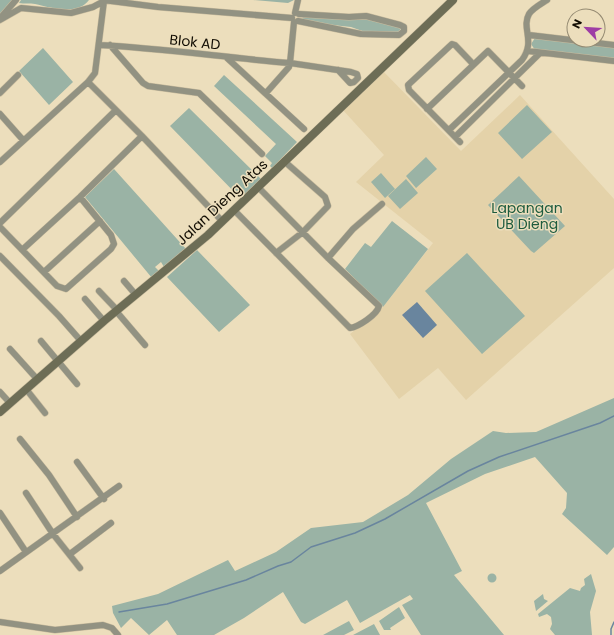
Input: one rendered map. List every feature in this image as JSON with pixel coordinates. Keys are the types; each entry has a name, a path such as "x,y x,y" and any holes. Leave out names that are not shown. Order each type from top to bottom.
{"street":[{"path":"0,20 22,8 71,13 94,7 104,0 296,18 369,17 400,24 404,27 404,31 399,35 367,34 296,18"},
{"path":"0,162 95,74 104,0"},
{"path":"266,93 289,67 298,0"},
{"name":"Jalan Dieng Atas","path":"0,412 222,221 453,0"},
{"path":"449,130 528,51 529,35 527,23 529,15 547,0"},
{"path":"0,20 16,1 22,8"},
{"path":"529,35 614,45"},
{"path":"473,64 452,44 410,83 409,90 457,139 514,78 540,53"},
{"name":"Blok AD","path":"99,45 227,58 290,60 338,70"},
{"path":"110,45 143,84 199,93 262,154"},
{"path":"427,109 488,51 522,86"},
{"path":"528,51 614,61"},
{"name":"Blok AD","path":"227,58 304,130"},
{"path":"0,93 18,75"},
{"path":"88,82 142,136 222,221"},
{"path":"0,223 116,110"},
{"path":"0,114 23,140"},
{"path":"22,250 80,197 142,136"},
{"path":"276,253 303,232 327,210 327,200 284,161"},
{"path":"234,210 350,328 356,327 378,311 379,306 328,258 258,187"},
{"path":"0,227 59,288 66,289 111,249 114,241 80,197"},
{"path":"328,258 353,229 382,204"},
{"path":"44,272 100,221"},
{"path":"0,256 59,316 81,341"},
{"path":"124,281 136,295"},
{"path":"99,291 145,345"},
{"path":"85,299 104,321"},
{"path":"41,342 77,384"},
{"path":"10,349 37,379"},
{"path":"26,389 45,413"},
{"path":"0,392 10,403"},
{"path":"20,439 50,474 77,517"},
{"path":"77,462 104,498"},
{"path":"0,571 119,486"},
{"path":"26,494 53,534 80,568"},
{"path":"0,513 26,552"},
{"path":"70,554 111,523"},
{"path":"0,622 72,632 103,626 112,628 118,635"}],"shaded area":[{"path":"382,70 461,151 520,95 614,199 614,268 466,400 438,368 399,399 350,334 383,307 433,243 356,182 384,155 342,109"}],"green space":[{"path":"0,0 12,0 0,14"},
{"path":"21,0 89,0 78,8 64,10 19,3"},
{"path":"253,0 294,0 288,3"},
{"path":"303,16 347,20 370,19 401,29 398,32 365,32 351,27 305,22 302,21"},
{"path":"535,38 566,42 566,48 612,47 614,48 614,58 535,50 531,44"},
{"path":"43,48 73,82 49,105 19,71"},
{"path":"224,75 297,142 272,168 270,166 272,163 265,156 276,144 214,86"},
{"path":"527,105 552,132 522,159 498,133"},
{"path":"189,108 261,179 241,199 170,126"},
{"path":"426,157 437,169 416,188 406,176"},
{"path":"114,169 186,249 164,267 161,262 155,267 159,271 152,278 85,197"},
{"path":"381,173 395,189 385,198 371,182"},
{"name":"Lapangan UB Dieng","path":"519,176 565,226 534,253 488,205"},
{"path":"406,179 418,193 400,209 388,196"},
{"path":"392,221 428,249 383,307 345,269 365,243 371,247"},
{"path":"197,250 250,305 219,332 167,277"},
{"path":"467,253 525,316 482,354 425,291"},
{"path":"614,398 614,547 607,555 562,514 566,508 567,493 535,457 485,474 426,503 462,571 454,575 504,635 421,635 402,605 413,599 410,595 360,623 347,600 305,624 301,622 283,592 244,618 214,635 177,635 167,620 149,635 131,618 121,628 113,613 112,606 158,594 228,560 235,571 276,552 311,528 363,522 408,495 451,459 493,431 506,433 536,432"},
{"path":"490,574 494,574 496,578 494,582 490,582 488,580 488,576"},
{"path":"591,574 596,591 590,612 592,635 555,635 550,629 552,624 551,617 547,614 539,617 538,614 570,588 580,591 585,585 584,579"},
{"path":"543,594 544,599 548,601 536,611 534,601"},
{"path":"399,607 405,618 390,628 391,630 384,630 379,621"},
{"path":"349,621 354,630 344,635 323,635"},
{"path":"374,624 380,635 353,635"}],"water":[{"path":"417,302 437,325 423,338 402,315"}],"waterway":[{"path":"119,612 167,604 246,580 291,562 311,547 355,533 385,519 468,471 499,457 600,423 614,416"},
{"path":"611,635 611,629 614,622"}]}
